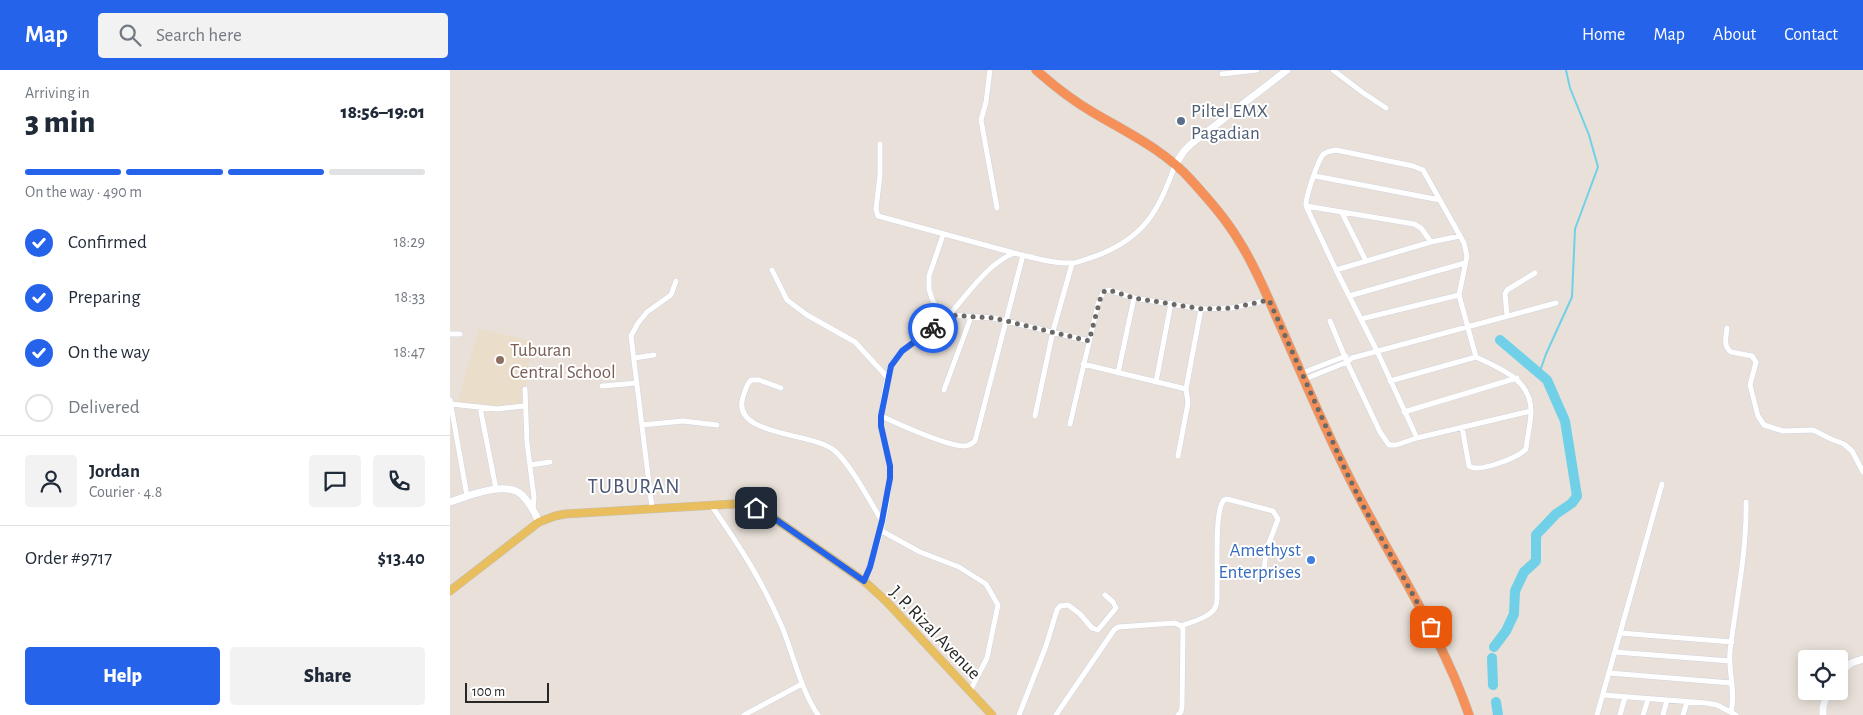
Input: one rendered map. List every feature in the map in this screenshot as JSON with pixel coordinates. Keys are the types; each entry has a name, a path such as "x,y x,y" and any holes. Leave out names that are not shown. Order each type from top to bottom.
{"highway":[{"path":"1036,70 1081,105 1175,164 1225,220 1240,242 1269,300 1361,502 1447,659 1469,715"}],"main road":[{"name":"J. P. Rizal Avenue","path":"450,591 539,522 555,516 652,508 745,505 765,512 864,581 886,601 992,715"}],"street":[{"path":"990,70 986,102 981,120 997,208"},
{"path":"1222,74 1257,70"},
{"path":"880,144 880,175 876,209 878,216 1014,253 1072,264 1110,250 1128,240 1140,230 1150,220 1158,206 1175,164 1184,151 1287,70"},
{"path":"1333,70 1386,108"},
{"path":"1417,438 1306,206 1307,196 1322,156 1336,150 1418,168 1426,175 1466,250 1459,295 1476,357"},
{"path":"1315,176 1440,200"},
{"path":"1306,206 1414,224 1421,228 1431,242"},
{"path":"1342,213 1366,261"},
{"path":"943,235 931,266 929,289 937,307 948,315 994,318 1089,341"},
{"path":"1336,270 1431,242 1460,236"},
{"path":"864,581 870,567 880,530 890,478 890,466 881,426 881,416 891,366 902,351 948,315 996,264 1014,253"},
{"path":"881,416 948,442 964,446 975,441 1023,255"},
{"path":"1349,296 1465,262"},
{"path":"1034,416 1053,331 1072,264"},
{"path":"772,270 787,300 807,315 855,342 888,378"},
{"path":"1507,315 1505,294 1534,273"},
{"path":"652,508 632,332 640,319 651,308 671,295 676,281"},
{"path":"1070,424 1083,364 1103,292 1109,290 1134,298 1202,309 1232,308 1269,300"},
{"path":"1361,319 1459,295"},
{"path":"1118,373 1134,298"},
{"path":"1156,382 1171,303"},
{"path":"1304,376 1377,351 1556,303"},
{"path":"1178,456 1188,403 1186,389 1202,309"},
{"path":"944,390 971,317"},
{"path":"1330,321 1344,355 1349,360 1385,441 1389,445 1396,445 1417,438 1531,411"},
{"path":"1727,328 1726,346 1728,350 1752,356 1756,362 1750,379 1750,385 1760,421 1771,429 1783,432 1813,430 1844,444 1852,451 1863,472"},
{"path":"450,334 460,334"},
{"path":"634,358 654,355"},
{"path":"1304,376 1344,355"},
{"path":"1390,381 1476,357 1517,378 1527,396 1531,411 1526,449 1514,458 1477,469 1469,466 1462,427"},
{"path":"1083,364 1186,389"},
{"path":"1404,412 1517,378"},
{"path":"781,388 759,380 751,380 747,385 742,401 742,412 749,421 756,425 784,434 815,440 835,450 882,521"},
{"path":"602,386 637,383"},
{"path":"525,389 524,406 534,497 533,511"},
{"path":"467,496 450,402 505,409 524,406"},
{"path":"480,407 496,489"},
{"path":"642,425 683,421 717,425"},
{"path":"530,465 550,462"},
{"path":"1597,715 1662,484"},
{"path":"450,502 496,489 509,489 523,496 539,522"},
{"path":"1056,715 1114,630 1122,625 1175,623 1181,626 1211,613 1216,606 1217,520 1219,509 1224,500 1273,512 1277,516 1278,519 1264,560 1264,571"},
{"path":"1603,695 1717,706 1733,713 1730,661 1745,549 1746,502"},
{"path":"711,505 751,563 769,596 802,684 818,715"},
{"path":"880,530 920,552 959,566 986,584 998,605 987,658 970,691"},
{"path":"1019,715 1046,646 1056,610 1060,606 1068,605 1080,614 1092,628 1098,630 1116,608 1113,602 1105,595"},
{"path":"1178,715 1182,707 1181,626"},
{"path":"1620,633 1732,642"},
{"path":"1615,652 1730,661"},
{"path":"1848,666 1863,659"},
{"path":"1609,673 1731,683"},
{"path":"744,715 802,684"},
{"path":"1620,715 1625,697"},
{"path":"1643,715 1648,699"},
{"path":"1663,715 1667,700"},
{"path":"1823,715 1825,700"},
{"path":"1683,715 1687,702"}],"shaded area":[{"name":"Tuburan Central School","path":"479,329 533,341 522,405 504,408 457,403"}],"waterway":[{"path":"1539,374 1572,297 1575,229 1598,167 1589,135 1570,88 1566,70"},
{"path":"1494,647 1506,631 1514,614 1515,591 1524,572 1536,561 1536,535 1556,514 1572,503 1577,496 1565,421 1547,380 1500,340"},
{"path":"1492,658 1493,685"},
{"path":"1496,702 1498,715"}],"way so far":[{"path":"933,328 948,315 994,318 1089,341 1101,296 1103,292 1109,290 1134,298 1214,310 1269,300 1361,502 1431,627"}],"place":[{"name":"Piltel EMX Pagadian","path":"1181,121"},
{"name":"Tuburan Central School","path":"500,360"},
{"name":"Amethyst Enterprises","path":"1311,560"}],"district":[{"name":"TUBURAN","path":"634,486"}],"route":[{"path":"756,508 765,512 864,581 870,567 882,521 890,478 890,466 881,426 881,416 891,366 902,351 933,328"}]}
